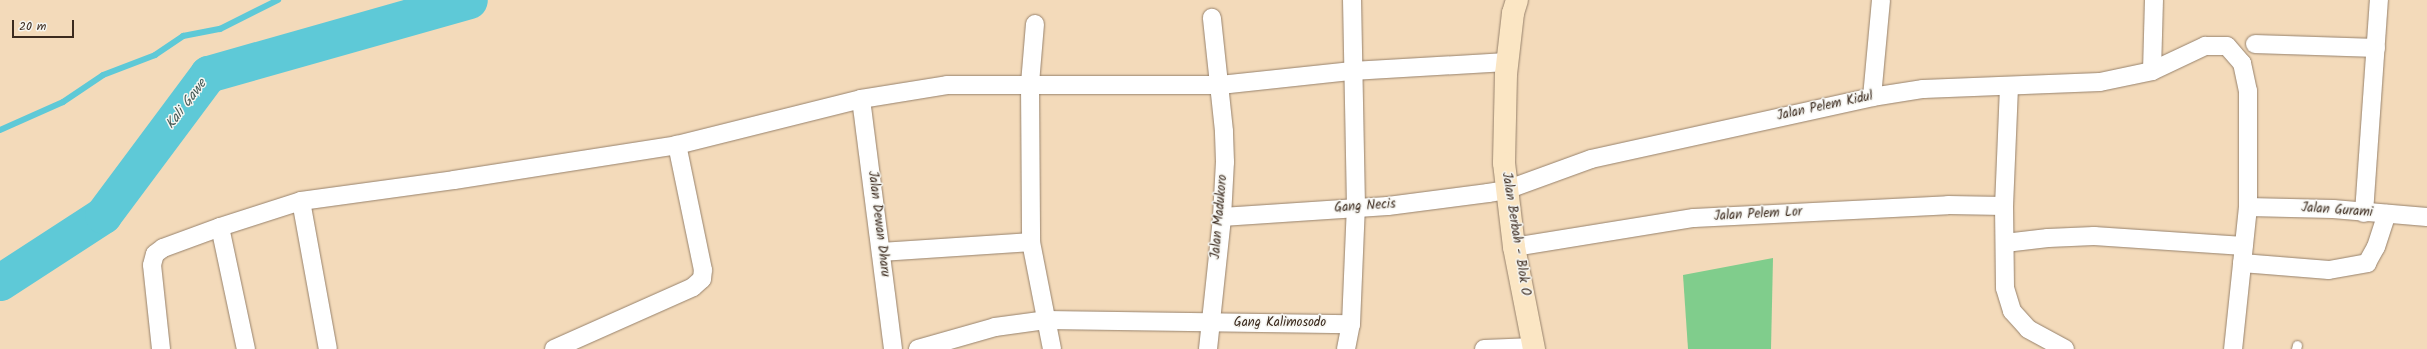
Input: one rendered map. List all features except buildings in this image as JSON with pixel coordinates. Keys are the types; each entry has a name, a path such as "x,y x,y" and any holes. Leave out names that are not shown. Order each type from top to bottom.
{"main road":[{"name":"Jalan Berbah - Blok O","path":"1517,0 1513,13 1504,124 1506,190 1514,246 1534,348"}],"street":[{"path":"1346,349 1351,324 1356,207 1352,71 1352,0"},
{"path":"1872,97 1881,0"},
{"path":"2152,71 2154,0"},
{"path":"2364,213 2379,0"},
{"name":"Jalan Madukoro","path":"1208,349 1209,323 1222,216 1224,131 1212,18"},
{"path":"1035,24 1030,84 1031,242 1052,349"},
{"path":"2255,44 2376,48"},
{"name":"Jalan Pelem Kidul","path":"1506,190 1591,159 1872,97 1923,89 2009,87 2100,82 2152,71 2205,46 2227,46 2242,62 2248,91 2248,207 2233,349"},
{"path":"161,349 152,265 154,254 163,248 220,227 301,201 454,180 676,144 862,100 947,85 1220,85 1352,71 1508,62"},
{"path":"2009,87 2004,206 2005,288 2012,311 2028,329 2065,349"},
{"name":"Jalan Dewan Dharu","path":"862,100 893,349"},
{"path":"554,349 693,287 702,279 702,270 676,144"},
{"name":"Gang Necis","path":"1222,216 1388,206 1506,190"},
{"path":"301,201 328,349"},
{"name":"Jalan Pelem Lor","path":"1514,246 1694,218 1940,206 2004,206"},
{"name":"Jalan Gurami","path":"2248,207 2333,209 2364,213 2427,217"},
{"path":"2005,243 2048,238 2094,236 2243,255 2329,270 2367,263 2376,247 2387,214"},
{"path":"220,227 246,349"},
{"path":"882,252 1031,242"},
{"name":"Gang Kalimosodo","path":"918,349 995,327 1046,320 1351,324"},
{"path":"1484,349 1534,348"}],"green space":[{"path":"1773,258 1771,349 1688,349 1683,275"}],"waterway":[{"path":"0,130 63,102 103,75 155,55 183,36 220,29 278,0"},
{"name":"Kali Gawe","path":"0,282 103,215 208,74 469,0"}]}
